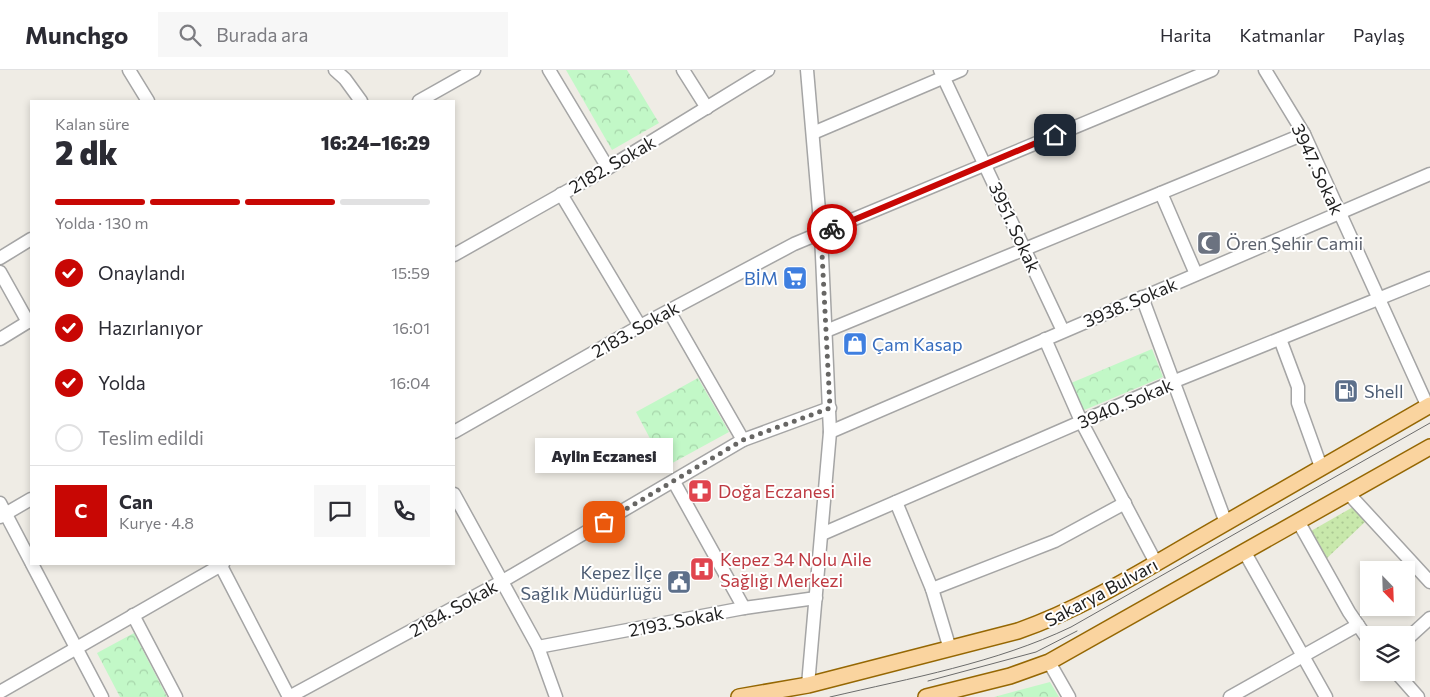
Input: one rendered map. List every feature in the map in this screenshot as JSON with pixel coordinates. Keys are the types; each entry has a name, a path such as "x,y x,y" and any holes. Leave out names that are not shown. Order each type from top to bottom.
{"main road":[{"name":"Sakarya Bulvarı","path":"740,697 809,693 950,649 1046,622 1156,563 1429,406"},
{"name":"Sakarya Bulvarı","path":"926,697 1010,676 1049,662 1430,447"}],"street":[{"path":"129,70 147,100"},
{"path":"335,70 345,79 359,100"},
{"path":"422,100 474,70"},
{"path":"549,70 608,168"},
{"path":"683,70 707,108"},
{"name":"2182. Sokak","path":"455,254 608,168 768,70"},
{"path":"807,70 821,234 830,408 830,432 809,693"},
{"path":"812,134 942,74 961,70"},
{"name":"2183. Sokak","path":"455,431 759,261 985,164 1212,70"},
{"name":"3947. Sokak","path":"1265,70 1304,134 1378,300 1429,406"},
{"name":"3951. Sokak","path":"942,74 1064,331"},
{"path":"826,331 1304,134"},
{"name":"3938. Sokak","path":"830,432 1430,174"},
{"path":"1161,193 1196,274"},
{"path":"561,194 640,326"},
{"path":"0,258 30,240"},
{"path":"0,272 30,321 0,339"},
{"name":"3940. Sokak","path":"822,534 1081,421 1430,278"},
{"path":"1142,297 1226,523"},
{"path":"669,310 743,440"},
{"path":"1045,339 1081,421 1156,563"},
{"path":"1280,339 1298,387 1298,403 1321,467"},
{"name":"2184. Sokak","path":"289,697 501,582 743,440 830,408"},
{"path":"674,482 744,608"},
{"path":"1348,493 1430,582"},
{"path":"455,496 538,648 556,697"},
{"path":"30,499 2,511 30,560"},
{"path":"896,502 932,589 950,649"},
{"path":"932,589 1054,540 1125,503"},
{"path":"1298,521 1360,628"},
{"path":"1244,551 1326,697"},
{"path":"33,565 102,697"},
{"path":"0,692 220,565"},
{"path":"223,565 289,697"},
{"name":"2193. Sokak","path":"538,648 744,608 816,598"},
{"path":"133,615 176,697"},
{"path":"1415,632 1430,619"},
{"path":"1230,697 1358,625"},
{"path":"1049,662 1069,697"},
{"path":"1404,681 1418,697"}],"green space":[{"path":"566,70 627,70 659,123 612,150"},
{"path":"1152,349 1163,377 1082,411 1071,383"},
{"path":"698,378 729,432 665,467 636,412"},
{"path":"1353,507 1366,521 1326,559 1311,531"},
{"path":"134,633 167,697 120,697 97,653"},
{"path":"1050,682 1059,697 994,697"}],"tram line":[{"path":"830,697 983,660 1042,640 1071,627 1430,423"},
{"path":"928,681 1036,652 1077,631"}],"way so far":[{"path":"604,522 743,440 830,408 821,234 832,229"}],"place":[{"name":"Ören Şehir Camii","path":"1209,243"},
{"name":"BİM","path":"795,278"},
{"name":"Çam Kasap","path":"855,344"},
{"name":"Shell","path":"1346,391"},
{"name":"Doğa Eczanesi","path":"700,491"},
{"name":"Aylin Eczanesi","path":"604,522"},
{"name":"Kepez 34 Nolu Aile Sağlığı Merkezi","path":"702,569"},
{"name":"Kepez İlçe Sağlık Müdürlüğü","path":"679,582"}],"route":[{"path":"832,229 1055,135"}]}
